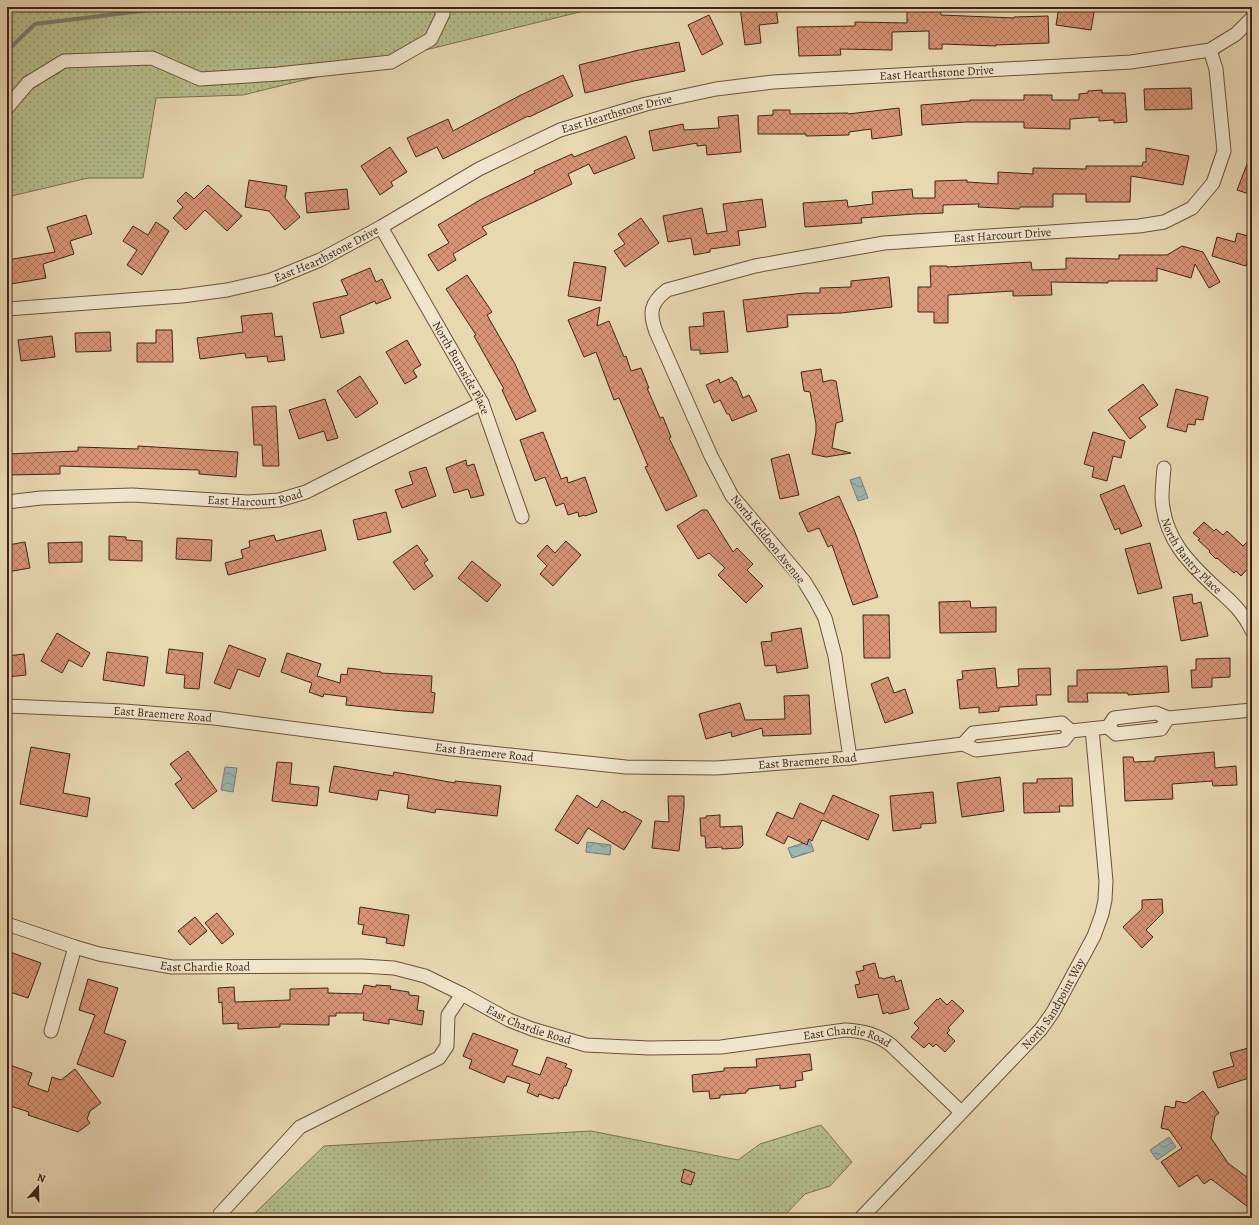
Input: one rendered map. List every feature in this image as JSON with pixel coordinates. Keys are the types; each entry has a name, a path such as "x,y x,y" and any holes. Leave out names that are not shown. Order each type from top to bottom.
{"street":[{"path":"7,108 28,83 64,61 152,58 200,79 278,74 391,62 431,39 443,14 440,7"},
{"name":"East Hearthstone Drive","path":"7,309 182,296 227,290 271,280 320,260 381,227 479,169 560,130 646,104 716,89 773,82 1131,62 1210,50 1236,34 1252,18"},
{"name":"East Harcourt Drive","path":"653,305 658,297 667,290 755,266 884,243 1139,226 1164,222 1192,208 1212,183 1224,151 1216,69 1210,50"},
{"name":"North Burnside Place","path":"381,227 482,403 522,517"},
{"name":"North Keldoon Avenue","path":"653,305 652,320 656,332 711,456 732,496 804,581 825,618 835,656 850,758"},
{"name":"East Harcourt Road","path":"7,502 41,498 132,495 248,502 279,500 306,492 482,403"},
{"name":"North Bantry Place","path":"1164,468 1162,498 1163,506 1168,527 1174,542 1183,556 1193,567 1230,600 1241,612 1252,630"},
{"name":"East Braemere Road","path":"7,706 124,711 214,718 452,749 626,767 716,768 850,758 963,744 976,750 1064,740 1070,732 1108,727 1114,718 1156,713 1168,718 1252,710"},
{"name":"North Sandpoint Way","path":"861,1218 1045,1023 1053,1012 1094,936 1102,914 1106,881 1092,729"},
{"name":"East Chardie Road","path":"7,924 99,954 172,967 362,966 394,968 425,976 462,994 509,1020 532,1029 586,1045 649,1048 721,1047 845,1030 858,1030 882,1038 891,1045 961,1112"},
{"path":"51,1031 75,947"},
{"path":"220,1214 300,1127 439,1058 447,1046 448,1015 462,994"}],"green space":[{"path":"7,7 600,7 243,95 156,98 143,178 88,178 7,197"},
{"path":"821,1125 852,1162 830,1186 805,1194 782,1218 250,1218 324,1146 591,1131 738,1160 760,1144"}],"water":[{"path":"860,477 868,498 858,501 850,480"},
{"path":"225,767 237,768 233,792 221,790"},
{"path":"810,841 814,851 792,858 788,848"},
{"path":"587,842 611,845 610,855 586,852"},
{"path":"1169,1137 1176,1147 1157,1160 1150,1150"}],"building":[{"path":"740,7 776,7 778,23 759,25 761,43 745,45"},
{"path":"940,7 941,15 1014,18 1048,16 1049,43 996,46 942,44 942,49 929,49 929,31 892,32 892,50 840,49 841,55 799,56 797,27 855,26 855,22 907,23 907,9"},
{"path":"1059,7 1095,7 1091,30 1056,25"},
{"path":"709,15 723,44 702,55 688,25"},
{"path":"679,42 685,71 585,93 579,65"},
{"path":"563,75 573,96 529,117 528,116 443,159 437,147 416,157 407,138 448,119 453,131 519,96"},
{"path":"1191,88 1192,109 1145,110 1144,89"},
{"path":"1102,90 1102,93 1125,93 1127,122 1114,123 1114,120 1099,121 1099,117 1070,119 1070,129 1024,128 1024,122 966,122 922,125 921,105 970,100 1024,100 1024,95 1052,95 1052,100 1079,100 1079,94 1088,93 1088,91"},
{"path":"899,108 902,135 872,139 871,129 849,132 849,135 806,136 806,134 758,134 758,116 773,115 773,110 790,110 790,114 848,114"},
{"path":"738,115 741,152 707,155 706,145 697,146 697,143 653,151 649,131 683,124 684,130 719,128 718,117"},
{"path":"626,136 635,158 594,174 589,164 568,174 572,184 482,227 487,234 453,254 456,260 438,271 428,255 449,243 438,225 480,200 535,173 534,171 572,154 574,157"},
{"path":"390,147 407,172 391,182 393,186 380,195 361,166"},
{"path":"1146,148 1189,156 1183,185 1131,176 1130,202 1086,202 1086,194 1053,194 1053,207 1020,207 1019,209 978,207 979,204 943,205 943,213 861,218 862,223 805,227 803,203 847,200 848,207 873,204 872,192 912,189 913,198 935,198 935,181 967,180 967,182 998,184 998,172 1033,174 1033,168 1086,169 1086,166 1142,166 1143,162 1146,162"},
{"path":"1252,154 1252,195 1237,190"},
{"path":"249,180 287,186 285,198 300,217 285,230 269,211 245,207"},
{"path":"208,185 242,216 227,231 205,210 186,230 173,218 183,207 177,201 186,192 194,199"},
{"path":"347,189 349,209 307,213 305,193"},
{"path":"762,199 766,227 738,231 740,245 710,249 710,252 694,255 691,238 668,242 663,216 702,208 707,234 727,231 723,204"},
{"path":"86,215 92,234 70,241 74,254 43,264 46,278 11,284 11,281 7,282 7,260 55,252 47,227"},
{"path":"641,218 659,243 625,267 614,251 625,244 618,234"},
{"path":"156,222 169,231 142,275 127,265 137,250 123,241 133,226 148,235"},
{"path":"1237,233 1252,237 1252,246 1246,266 1212,256 1217,237 1235,242"},
{"path":"1182,246 1203,252 1220,282 1209,288 1195,264 1191,278 1157,268 1157,281 1108,281 1108,283 1051,282 1052,295 1013,296 1013,291 948,295 948,323 934,323 934,312 918,312 918,287 931,287 930,266 948,267 1031,262 1032,270 1066,269 1066,258 1119,259 1119,255 1167,255"},
{"path":"574,262 606,267 601,301 568,296"},
{"path":"370,268 376,282 382,279 391,298 376,304 375,301 340,316 344,333 321,338 313,303 348,295 341,280"},
{"path":"467,275 492,312 487,315 515,364 536,411 516,420 502,390 504,389 474,336 476,335 446,289"},
{"path":"889,277 892,307 841,313 787,315 788,327 747,332 743,300 804,293 820,293 820,288 851,287 851,281"},
{"path":"600,307 597,326 609,321 624,357 626,356 631,371 641,368 649,388 647,388 660,418 663,417 671,437 669,438 697,496 666,511 645,467 648,466 619,398 614,400 596,352 584,357 568,320"},
{"path":"724,311 728,352 700,354 700,350 691,350 689,327 704,326 703,313"},
{"path":"272,313 275,337 282,336 285,360 268,362 267,356 246,358 245,353 200,359 197,338 243,332 241,316"},
{"path":"156,330 172,330 173,362 137,362 137,343 156,343"},
{"path":"110,332 111,351 76,352 75,333"},
{"path":"52,336 55,357 21,361 18,340"},
{"path":"407,340 421,365 413,370 417,377 405,384 386,352"},
{"path":"821,369 823,382 831,380 836,381 843,421 836,423 832,448 851,453 826,457 812,454 816,424 810,392 804,391 801,372"},
{"path":"360,376 378,403 356,418 337,391"},
{"path":"732,377 734,381 736,381 743,398 749,395 757,411 732,421 720,400 714,403 706,385 719,379 720,383"},
{"path":"1143,384 1158,405 1139,418 1146,427 1130,439 1108,410"},
{"path":"1176,389 1208,397 1203,420 1196,419 1195,425 1188,424 1186,432 1167,427"},
{"path":"325,399 338,438 327,441 324,431 299,439 289,410"},
{"path":"276,406 279,466 263,466 262,445 254,445 252,407"},
{"path":"543,432 561,479 567,477 568,483 585,477 597,512 579,517 578,512 568,515 564,503 556,506 545,477 535,481 520,440"},
{"path":"1093,432 1125,441 1121,458 1113,456 1107,481 1092,477 1094,467 1084,464"},
{"path":"138,446 238,452 236,477 199,474 199,470 60,466 60,474 7,475 7,454 78,451 78,447 138,449"},
{"path":"789,454 799,495 780,499 771,459"},
{"path":"466,460 467,466 474,464 484,495 471,498 468,489 454,493 446,468"},
{"path":"426,467 436,496 402,508 395,490 413,484 409,472"},
{"path":"1124,485 1142,526 1121,534 1119,528 1115,530 1100,495"},
{"path":"839,496 855,532 878,597 853,605 832,545 828,547 819,528 808,532 799,513"},
{"path":"702,510 707,510 733,552 737,548 753,564 747,570 763,586 746,603 718,575 725,568 709,553 698,559 677,526"},
{"path":"386,512 391,532 358,540 353,520"},
{"path":"1204,522 1214,531 1216,529 1223,535 1227,531 1243,546 1247,542 1252,547 1252,564 1241,576 1236,571 1234,573 1217,558 1216,559 1198,540 1200,539 1193,533"},
{"path":"321,530 326,550 228,575 225,563 243,558 241,550 250,547 249,541 274,535 276,541"},
{"path":"109,536 126,537 126,540 142,541 142,561 109,560"},
{"path":"177,538 212,540 211,561 176,559"},
{"path":"566,541 581,555 553,586 540,574 547,566 537,556 547,545 555,553"},
{"path":"25,542 30,568 7,572 7,552 9,552 8,545"},
{"path":"82,542 82,562 49,563 48,543"},
{"path":"1150,543 1162,588 1138,594 1125,549"},
{"path":"417,545 428,560 424,563 433,576 414,590 393,562"},
{"path":"472,561 501,585 487,602 458,578"},
{"path":"1192,594 1193,604 1201,602 1208,636 1181,641 1173,597"},
{"path":"970,601 971,608 996,607 996,632 940,633 939,602"},
{"path":"863,615 889,615 890,658 864,658"},
{"path":"801,628 808,668 777,673 776,665 765,666 761,642 772,641 771,633"},
{"path":"57,633 90,653 82,667 69,660 62,673 41,661"},
{"path":"229,645 266,659 259,677 238,669 230,689 214,683"},
{"path":"169,649 203,653 199,689 184,688 185,675 166,673"},
{"path":"107,652 148,657 144,686 103,680"},
{"path":"287,653 321,664 317,676 340,683 341,674 347,675 348,668 381,673 432,676 431,692 435,693 433,713 346,705 347,697 324,694 323,697 309,692 312,683 281,672"},
{"path":"24,654 26,675 7,677 7,656"},
{"path":"1230,658 1230,677 1212,678 1212,687 1192,688 1191,670 1196,670 1196,659"},
{"path":"1167,666 1169,692 1128,695 1128,693 1087,693 1088,702 1068,702 1068,686 1077,686 1077,670"},
{"path":"995,668 997,688 1019,686 1018,669 1050,668 1051,695 1036,695 1037,705 999,707 999,711 979,713 979,707 960,709 957,680 963,679 962,671"},
{"path":"888,677 894,693 905,689 913,713 885,723 871,684"},
{"path":"809,695 811,734 763,736 762,728 732,737 731,732 706,739 699,714 740,703 745,720 785,719 784,696"},
{"path":"31,747 70,754 63,793 90,798 87,817 20,804"},
{"path":"188,751 217,791 193,809 175,784 182,779 170,764"},
{"path":"1214,752 1215,768 1236,766 1237,785 1213,786 1212,781 1172,784 1173,799 1125,801 1123,757 1133,757 1134,762 1155,761 1155,757"},
{"path":"277,762 292,763 290,784 319,787 317,806 272,801"},
{"path":"334,766 393,776 394,772 455,783 455,781 501,786 497,816 436,809 435,813 407,808 409,795 379,790 377,800 329,792"},
{"path":"1000,777 1004,811 962,817 957,783"},
{"path":"1072,778 1073,806 1059,806 1060,812 1024,813 1023,783 1037,783 1037,779"},
{"path":"933,792 936,823 921,824 921,828 893,831 890,796"},
{"path":"577,795 597,808 602,800 623,813 624,811 642,821 624,850 588,828 578,844 555,830"},
{"path":"833,795 879,815 868,840 822,820 812,841 809,839 807,845 788,836 784,844 766,835 777,812 793,819 800,803 824,814"},
{"path":"668,796 684,796 679,851 652,848 655,821 669,822"},
{"path":"720,815 720,827 742,826 743,845 740,848 706,848 705,836 701,836 700,818"},
{"path":"1162,899 1163,913 1146,930 1153,937 1142,948 1123,927 1142,909 1142,900"},
{"path":"360,907 409,915 404,946 386,943 387,938 362,934 364,925 358,924"},
{"path":"217,913 234,934 222,944 205,923"},
{"path":"195,917 207,931 190,945 178,931"},
{"path":"7,951 41,963 28,998 7,991"},
{"path":"875,963 879,978 883,979 894,976 896,982 901,980 909,1009 883,1014 878,994 858,998 855,985 860,984 856,972 864,970 863,966"},
{"path":"88,979 118,988 104,1033 126,1041 113,1077 77,1064 95,1015 79,1010"},
{"path":"364,985 376,987 376,985 391,986 390,989 409,992 409,995 419,996 417,1010 424,1011 422,1025 389,1019 389,1024 363,1020 364,1013 336,1013 336,1016 329,1016 329,1025 280,1024 280,1027 238,1029 238,1023 223,1024 222,1002 219,1003 218,988 234,987 235,1002 290,1000 290,989 328,988 328,993 362,994"},
{"path":"940,998 947,1005 952,1000 964,1011 948,1028 950,1030 947,1033 955,1041 945,1052 936,1044 933,1047 929,1043 924,1048 911,1037 919,1028 914,1023 937,999 938,1000"},
{"path":"473,1033 518,1050 512,1065 540,1075 547,1057 567,1064 565,1067 572,1070 559,1099 554,1097 553,1099 539,1094 538,1097 527,1092 530,1084 507,1076 504,1083 469,1068 472,1060 463,1056"},
{"path":"1252,1047 1252,1077 1218,1088 1213,1072 1234,1066 1230,1053"},
{"path":"810,1054 812,1070 802,1072 803,1080 795,1081 796,1087 780,1089 780,1085 748,1089 746,1093 720,1095 720,1098 710,1099 709,1091 693,1092 692,1075 724,1071 724,1068 757,1067 756,1059"},
{"path":"7,1064 32,1073 28,1085 48,1092 52,1077 61,1080 75,1069 101,1103 90,1111 87,1119 90,1123 78,1132 28,1115 29,1112 7,1105"},
{"path":"1203,1091 1219,1113 1215,1116 1211,1138 1228,1163 1252,1181 1252,1210 1211,1179 1204,1184 1197,1175 1179,1187 1161,1162 1182,1148 1169,1130 1161,1128 1165,1106 1175,1108 1176,1101 1186,1103"},
{"path":"684,1169 695,1173 691,1185 681,1182"}],"waterway":[{"path":"7,51 35,24 174,7"}]}
